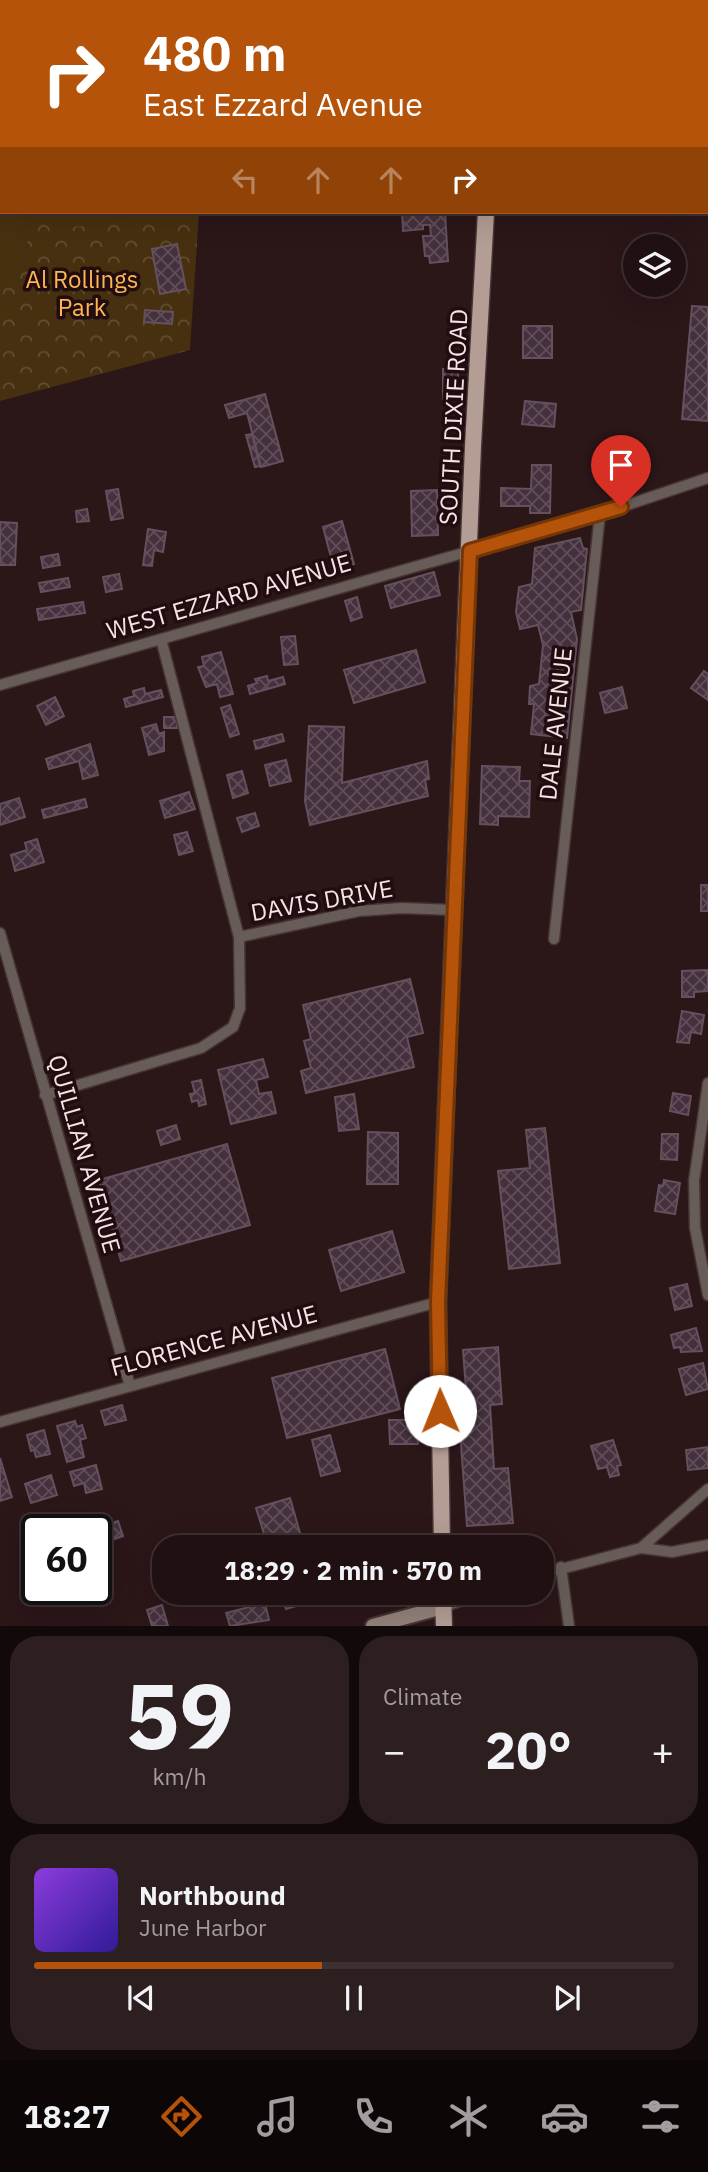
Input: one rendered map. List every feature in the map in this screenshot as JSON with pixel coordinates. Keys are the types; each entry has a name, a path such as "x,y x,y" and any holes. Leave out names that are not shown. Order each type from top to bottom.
{"main road":[{"name":"SOUTH DIXIE ROAD","path":"442,1535 438,1302 486,214"},
{"path":"443,1605 444,1626"}],"street":[{"name":"WEST EZZARD AVENUE","path":"0,685 600,514 708,478"},
{"name":"DALE AVENUE","path":"554,939 600,514"},
{"path":"161,639 239,937"},
{"name":"DAVIS DRIVE","path":"45,1095 201,1048 233,1027 241,998 239,937 359,911 402,908 454,910"},
{"name":"QUILLIAN AVENUE","path":"0,933 130,1386"},
{"path":"708,1083 694,1181 694,1212 708,1295"},
{"name":"FLORENCE AVENUE","path":"0,1422 438,1302"},
{"path":"641,1548 708,1489"},
{"path":"554,1570 641,1548 672,1552 708,1545"},
{"path":"561,1567 569,1626"},
{"path":"373,1626 430,1605"}],"green space":[{"name":"Al Rollings Park","path":"0,214 199,214 190,350 0,401"},
{"path":"0,214 27,214 28,268 0,271"},
{"path":"62,214 125,214 97,224 62,227"}],"building":[{"path":"402,214 445,214 448,261 430,263 429,256 425,256 423,236 431,236 430,225 423,225 423,229 403,231"},
{"path":"177,244 186,289 160,294 152,249"},
{"path":"692,306 708,307 708,421 682,419"},
{"path":"145,310 173,312 172,324 144,322"},
{"path":"523,326 552,326 552,358 523,358"},
{"path":"443,369 458,369 458,399 443,399"},
{"path":"265,394 283,461 261,467 247,413 229,418 225,405"},
{"path":"525,401 556,404 554,427 522,424"},
{"path":"252,434 260,466 255,467 246,435"},
{"path":"532,465 551,465 550,513 530,513 530,506 501,506 501,488 531,489"},
{"path":"627,470 631,493 619,495 618,489 610,490 607,474"},
{"path":"118,489 123,518 111,520 106,491"},
{"path":"437,490 438,535 412,536 411,491"},
{"path":"87,509 89,521 77,522 76,511"},
{"path":"342,521 354,564 334,569 323,527"},
{"path":"0,522 17,523 15,565 0,565"},
{"path":"148,529 166,532 163,552 154,550 152,566 143,565"},
{"path":"580,538 583,548 587,549 581,610 571,612 577,639 567,738 531,734 534,704 529,704 530,686 539,684 543,645 538,625 520,629 516,612 519,587 532,584 535,548"},
{"path":"58,554 60,565 43,568 41,557"},
{"path":"434,572 440,595 391,608 385,586"},
{"path":"119,574 122,589 106,592 103,577"},
{"path":"68,578 70,587 41,592 39,583"},
{"path":"357,597 362,617 351,621 345,601"},
{"path":"83,602 85,613 39,620 37,609"},
{"path":"295,636 298,664 284,665 281,637"},
{"path":"416,650 425,682 354,703 344,670"},
{"path":"221,652 233,694 220,697 217,684 206,687 198,667 204,666 202,657"},
{"path":"704,671 708,674 708,700 691,688"},
{"path":"267,676 268,681 283,677 285,684 250,694 248,686 257,683 255,679"},
{"path":"622,687 627,708 605,713 600,693"},
{"path":"144,688 145,694 161,690 163,697 126,707 124,699 134,696 133,691"},
{"path":"55,697 64,716 46,725 37,706"},
{"path":"230,705 239,734 230,737 221,708"},
{"path":"164,717 177,717 177,728 164,728"},
{"path":"156,724 159,734 164,732 164,751 149,755 142,728"},
{"path":"309,726 344,727 342,783 427,761 429,779 425,780 428,796 310,825 305,801"},
{"path":"282,734 284,741 256,749 254,741"},
{"path":"90,744 98,775 83,779 79,761 49,769 46,759"},
{"path":"286,760 291,781 270,786 265,765"},
{"path":"482,766 520,767 519,781 530,781 529,817 498,816 498,825 480,824"},
{"path":"242,771 248,793 233,798 227,775"},
{"path":"189,792 195,809 165,818 160,801"},
{"path":"19,798 25,817 0,825 0,804"},
{"path":"85,799 87,807 44,818 42,810"},
{"path":"255,813 259,826 242,832 237,818"},
{"path":"187,832 193,851 179,855 174,835"},
{"path":"37,839 44,862 15,871 11,855 27,850 25,843"},
{"path":"701,885 708,885 708,911 701,911"},
{"path":"708,970 708,991 694,992 694,997 682,997 682,971"},
{"path":"410,979 423,1033 407,1037 414,1067 306,1093 301,1071 311,1068 304,1041 311,1039 303,1005"},
{"path":"682,1011 704,1015 701,1034 691,1032 689,1043 677,1042"},
{"path":"263,1059 268,1077 256,1080 259,1094 271,1092 276,1113 231,1124 218,1070"},
{"path":"201,1080 206,1104 199,1106 198,1100 192,1102 190,1094 195,1093 192,1082"},
{"path":"673,1093 691,1096 688,1115 670,1111"},
{"path":"354,1094 359,1129 339,1131 335,1097"},
{"path":"176,1125 180,1139 161,1145 157,1131"},
{"path":"545,1128 560,1263 509,1269 498,1171 530,1168 526,1130"},
{"path":"368,1132 398,1133 398,1184 367,1184"},
{"path":"662,1134 678,1134 677,1160 661,1159"},
{"path":"227,1144 250,1225 121,1261 99,1180"},
{"path":"664,1180 680,1183 675,1214 655,1211 659,1185 663,1186"},
{"path":"98,1181 108,1216 103,1217 93,1182"},
{"path":"392,1231 404,1272 341,1291 329,1250"},
{"path":"687,1284 692,1306 675,1310 670,1288"},
{"path":"696,1328 702,1351 681,1352 680,1347 674,1348 671,1335"},
{"path":"498,1347 502,1404 490,1405 494,1469 508,1468 513,1523 467,1526 458,1404 467,1403 463,1350"},
{"path":"385,1349 400,1409 287,1438 272,1378"},
{"path":"703,1363 708,1389 686,1395 679,1369"},
{"path":"122,1405 126,1420 105,1425 101,1411"},
{"path":"389,1420 417,1420 418,1444 390,1444"},
{"path":"75,1421 77,1427 82,1425 86,1438 80,1440 84,1457 67,1462 57,1426"},
{"path":"44,1430 50,1454 36,1457 34,1450 31,1451 27,1435"},
{"path":"330,1435 340,1471 321,1476 312,1440"},
{"path":"613,1440 621,1465 617,1466 619,1475 610,1477 607,1467 598,1469 591,1446"},
{"path":"708,1447 708,1468 688,1470 686,1450"},
{"path":"0,1458 12,1497 0,1501"},
{"path":"96,1465 102,1489 86,1493 84,1483 74,1486 70,1472"},
{"path":"51,1475 57,1495 31,1503 25,1484"},
{"path":"290,1498 301,1535 264,1535 256,1508"},
{"path":"118,1521 123,1536 112,1540 112,1523"},
{"path":"162,1605 168,1626 152,1626 147,1610"},
{"path":"265,1605 269,1620 230,1626 226,1613"}],"route":[{"path":"440,1411 438,1302 470,551 621,507"}]}
